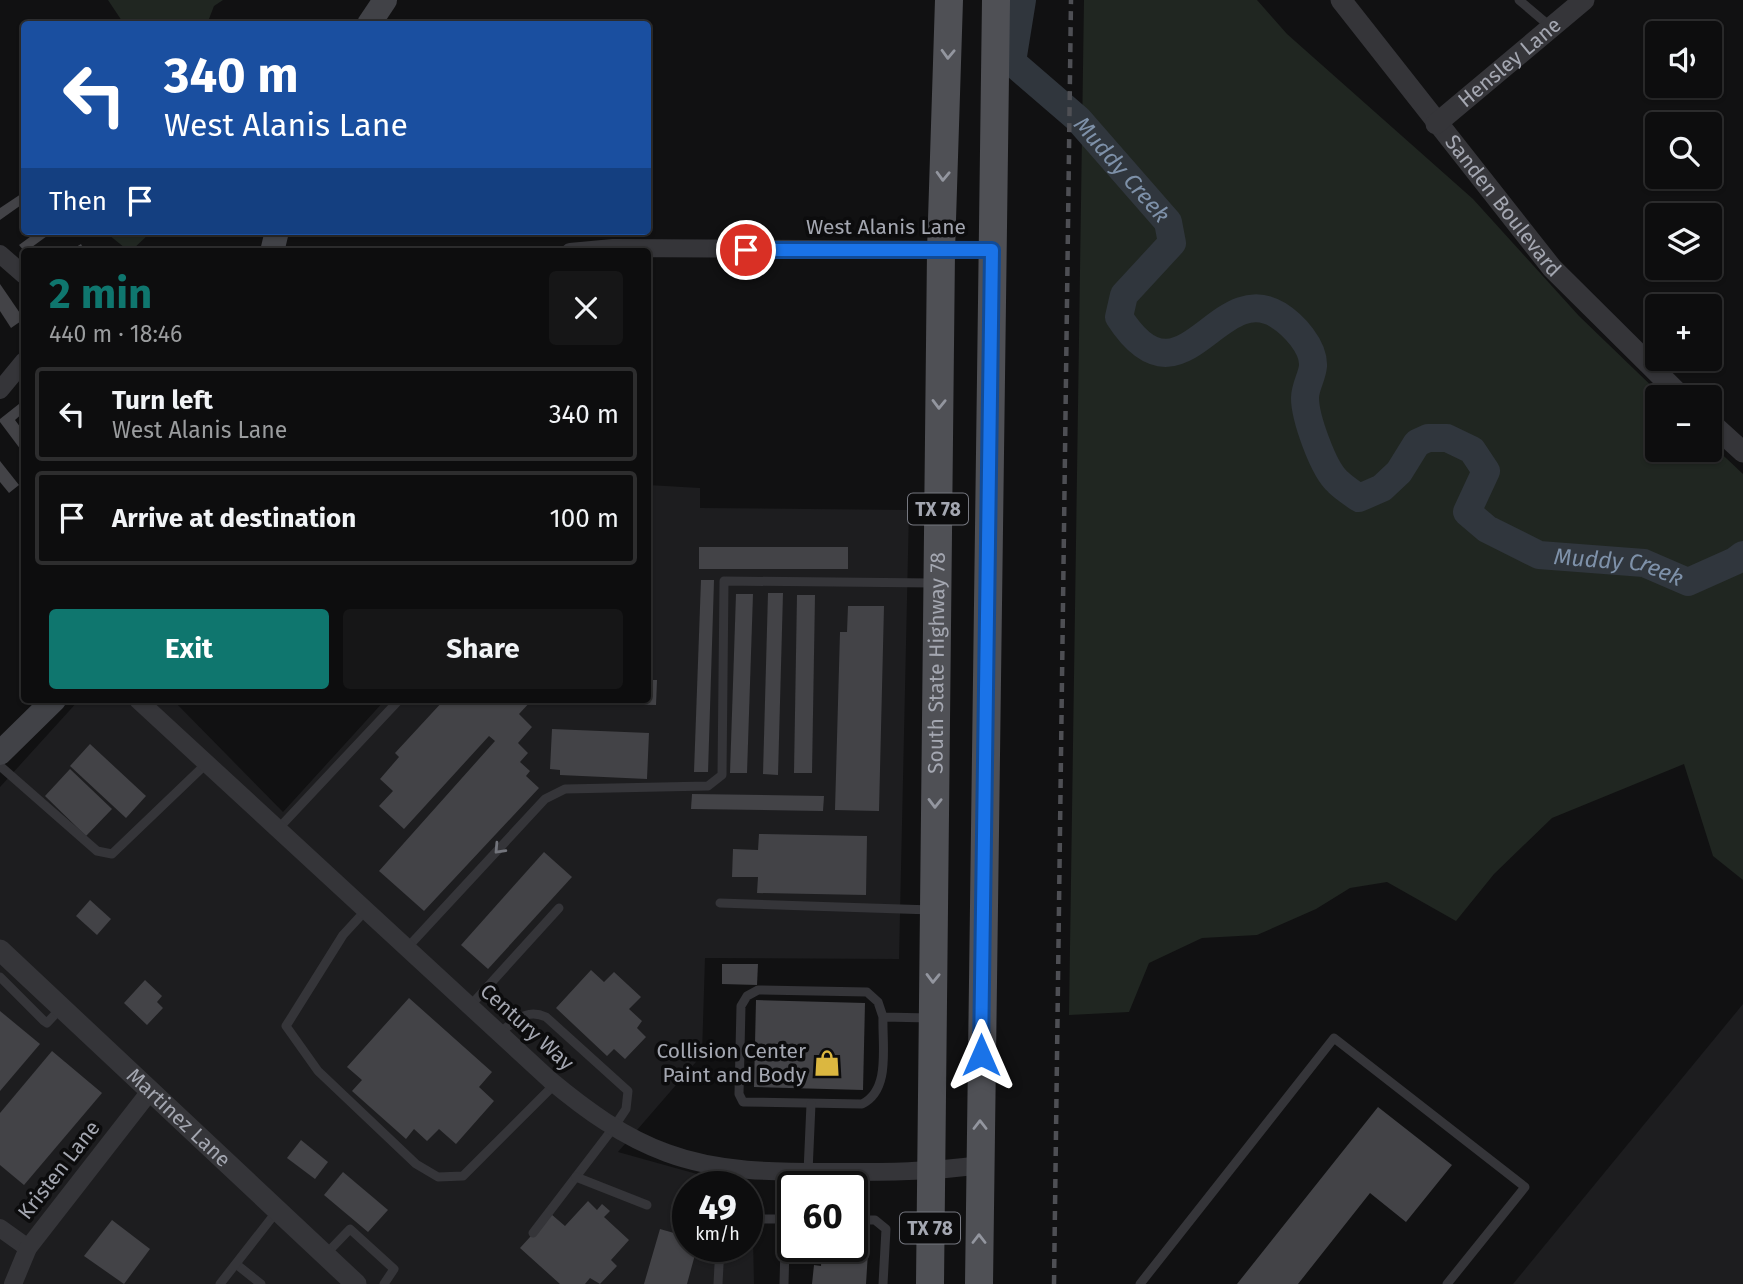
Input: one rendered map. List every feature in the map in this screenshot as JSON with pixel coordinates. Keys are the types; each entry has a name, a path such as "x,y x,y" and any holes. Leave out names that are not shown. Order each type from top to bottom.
{"main road":[{"path":"371,21 386,0"},
{"name":"South State Highway 78","path":"930,1284 941,251 949,0"},
{"name":"TX 78","path":"979,1284 996,0"},
{"path":"0,753 51,703"}],"street":[{"name":"Sanden Boulevard","path":"1341,0 1552,268 1670,385"},
{"name":"Hensley Lane","path":"1436,124 1584,0"},
{"name":"West Alanis Lane","path":"651,248 992,250"},
{"path":"0,254 21,272"},
{"path":"0,390 21,365"},
{"path":"1722,433 1743,452"},
{"name":"Century Way","path":"141,703 499,1033 591,1113 668,1154 726,1167 777,1171"},
{"name":"Martinez Lane","path":"2,970 62,1007 356,1284"},
{"name":"Kristen Lane","path":"13,1284 28,1248 151,1090"},
{"name":"Century Way","path":"868,1172 930,1172 980,1165"},
{"path":"0,1228 28,1248"}],"lane":[{"path":"1519,0 1552,28"},
{"path":"407,948 545,799 565,789 708,786 722,775 724,581 937,583"},
{"path":"278,829 396,703"},
{"path":"0,766 97,851 112,854 207,763"},
{"path":"720,903 933,910"},
{"path":"470,1006 559,908"},
{"path":"366,911 343,935 286,1026 318,1071 416,1164 438,1177 463,1176 555,1084"},
{"path":"758,990 867,992 878,1002 883,1017 881,1087 873,1098 862,1104 743,1101 739,1094 741,1006 747,996 758,990"},
{"path":"499,1033 526,1014 536,1012 546,1017 628,1091 626,1109 614,1127 533,1233"},
{"path":"883,1017 932,1018"},
{"path":"1140,1284 1334,1038 1525,1187 1447,1284"},
{"path":"808,1171 811,1104"},
{"path":"726,1167 726,1171"},
{"path":"576,1177 647,1206"},
{"path":"220,1284 278,1210"},
{"path":"868,1220 875,1220 886,1229 883,1284"},
{"path":"325,1255 350,1229 394,1269 384,1284"},
{"path":"718,1284 719,1262"},
{"path":"784,1284 786,1262"},
{"path":"236,1264 261,1284"}],"shaded area":[{"path":"108,0 223,0 214,6 208,21 122,21"},
{"path":"1084,0 1257,0 1287,34 1473,199 1579,316 1651,385 1645,385 1645,462 1722,462 1722,454 1743,474 1743,880 1713,856 1684,764 1552,818 1494,874 1456,921 1387,882 1350,888 1316,909 1257,935 1202,938 1149,963 1129,1012 1069,1015"},
{"path":"109,235 148,235 134,248 125,248"},
{"path":"651,485 700,488 700,508 909,510 899,959 705,958 702,1055 618,1152 686,1171 672,1171 672,1262 754,1262 754,1284 0,1284 0,787 76,703 176,703 283,812 382,703 651,703"},
{"path":"1743,1004 1743,1284 1513,1284"}],"building":[{"path":"21,194 21,205 0,220 0,208"},
{"path":"33,235 48,235 31,248 22,248 19,245"},
{"path":"0,284 21,315 21,321 11,328 0,311"},
{"path":"21,402 21,415 15,420 21,428 21,450 0,422 0,419"},
{"path":"0,461 19,485 9,493 0,482"},
{"path":"699,547 848,547 848,569 699,569"},
{"path":"701,580 714,580 708,772 694,772"},
{"path":"768,593 783,593 778,775 763,774"},
{"path":"736,594 753,594 747,773 730,773"},
{"path":"797,595 815,595 812,773 794,773"},
{"path":"848,606 884,606 879,811 835,810 840,632 847,632"},
{"path":"651,680 657,680 656,705 549,703 651,703"},
{"path":"441,703 529,703 519,714 532,727 518,743 528,753 520,762 530,771 526,776 539,788 424,911 379,871 495,741 489,736 404,829 379,806 393,791 380,779 399,757 395,753"},
{"path":"552,729 649,733 647,779 560,775 560,770 550,769"},
{"path":"90,744 146,796 126,818 70,766"},
{"path":"70,769 112,809 86,836 45,796"},
{"path":"692,794 824,796 823,811 691,809"},
{"path":"759,834 867,836 866,895 757,893 758,877 732,877 733,849 758,850"},
{"path":"544,852 572,877 488,969 461,945"},
{"path":"90,900 111,919 97,935 76,916"},
{"path":"722,964 758,964 757,985 722,984"},
{"path":"591,970 604,982 614,972 641,997 629,1009 642,1021 637,1028 646,1037 625,1059 614,1049 607,1056 556,1008"},
{"path":"145,980 162,996 157,1002 163,1008 147,1025 124,1003"},
{"path":"409,998 492,1072 479,1087 494,1101 456,1144 439,1129 427,1141 414,1129 406,1139 352,1091 362,1080 347,1067"},
{"path":"756,1000 865,1003 863,1090 754,1087"},
{"path":"0,1011 40,1044 0,1091"},
{"path":"52,1051 102,1093 24,1185 0,1165 0,1113"},
{"path":"1378,1107 1452,1165 1406,1222 1370,1193 1298,1284 1237,1284"},
{"path":"301,1140 328,1162 315,1179 287,1158"},
{"path":"343,1172 388,1210 368,1232 324,1195"},
{"path":"588,1201 597,1210 602,1204 610,1211 604,1217 629,1240 611,1260 617,1266 600,1284 590,1278 585,1284 560,1284 520,1248 551,1214 565,1226"},
{"path":"112,1220 150,1249 124,1284 84,1256"},
{"path":"660,1229 672,1232 672,1262 693,1262 687,1284 644,1284"},
{"path":"821,1262 867,1262 866,1284 812,1284 814,1265 821,1266"}],"waterway":[{"name":"Muddy Creek","path":"1022,0 1012,62 1078,119 1168,222 1172,243 1124,295 1119,317 1141,343 1162,353 1181,349 1236,313 1256,308 1284,319 1302,337 1310,351 1313,366 1305,398 1308,417 1321,455 1338,482 1359,498 1382,488 1399,472 1417,443 1428,438 1447,438 1472,450 1486,471 1467,512 1487,529 1539,555 1644,563 1688,582 1743,555"}],"railway":[{"path":"1054,1284 1071,0"}],"place":[{"name":"Collision Center Paint and Body","path":"827,1063"}],"route":[{"path":"746,250 992,250 981,1055"}]}
